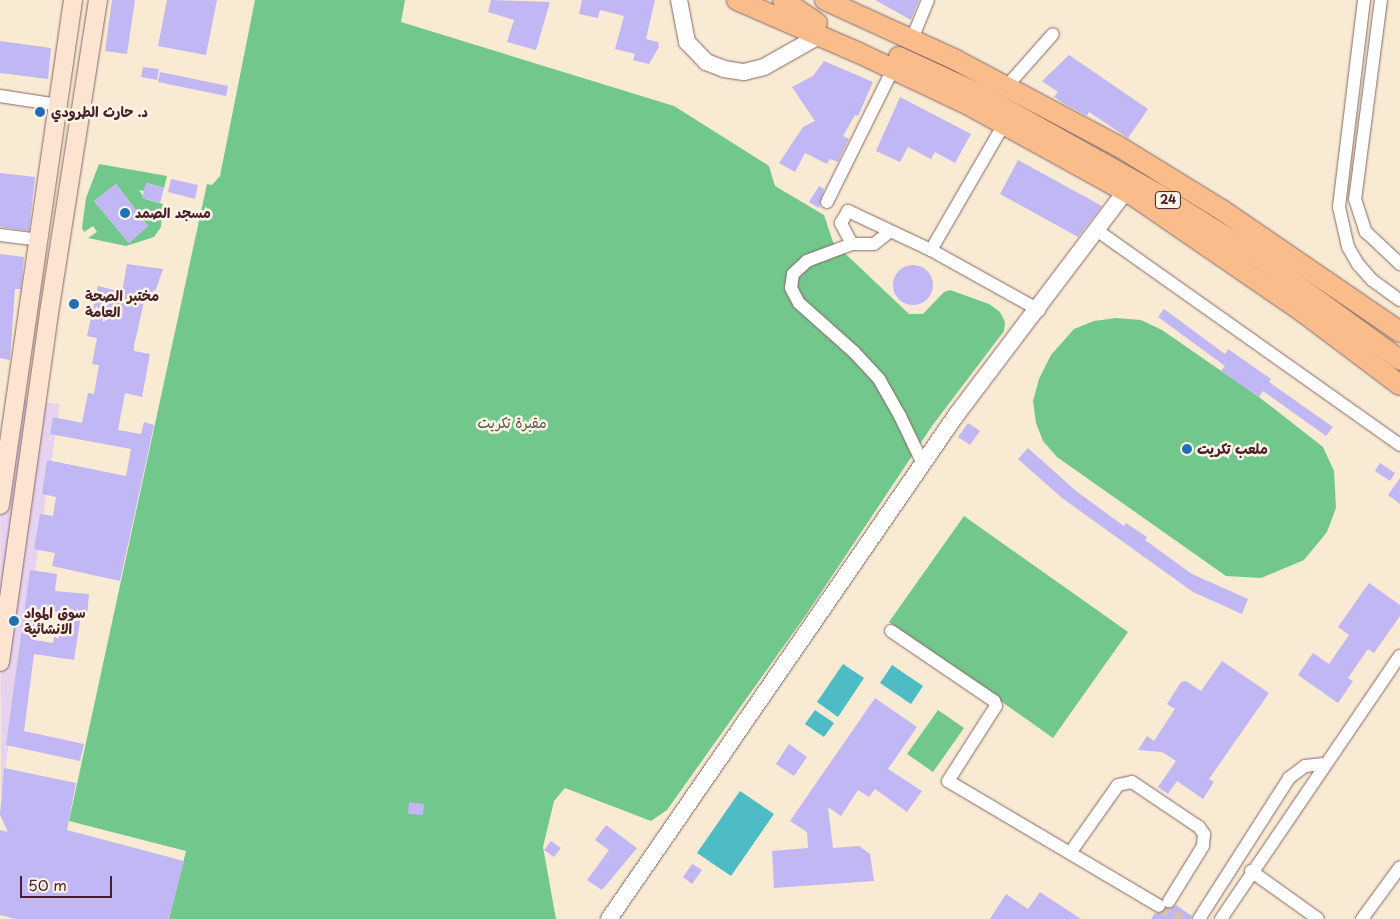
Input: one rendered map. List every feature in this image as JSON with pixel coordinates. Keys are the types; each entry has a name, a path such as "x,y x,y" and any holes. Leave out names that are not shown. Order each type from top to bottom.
{"main road":[{"path":"0,505 73,0"},
{"path":"0,662 4,611 98,0"},
{"path":"737,0 893,69 1004,124 1125,192 1303,312 1400,385"},
{"name":"24","path":"784,0 803,16 919,66 1040,127 1176,204 1261,259 1400,360"},
{"path":"825,0 868,18 1007,86 1170,178 1400,332"}],"street":[{"path":"679,0 687,42 706,62 724,69 744,72 764,67 819,36"},
{"path":"851,0 868,18"},
{"path":"912,39 928,0"},
{"path":"1364,0 1339,207 1348,247 1358,264 1372,280 1400,300"},
{"path":"1381,0 1355,199 1366,232 1400,264"},
{"path":"1007,86 1053,34"},
{"path":"827,202 893,69"},
{"path":"0,96 59,105"},
{"path":"931,250 1004,124"},
{"path":"609,919 982,379 1039,310 1125,192"},
{"path":"852,244 841,223 848,210 890,232 931,250 1039,310"},
{"path":"1098,231 1400,445"},
{"path":"890,232 874,244 852,244 800,264 791,278 791,288 799,303 854,352 879,379 900,416 922,464"},
{"path":"0,235 38,240"},
{"path":"891,631 994,701 996,706 948,781 1070,853 1164,904 1203,846 1204,834 1199,827 1132,782 1118,785 1070,853"},
{"path":"1220,919 1324,764 1400,656"},
{"path":"1199,919 1289,778 1305,766 1324,764"},
{"path":"1362,919 1400,867"},
{"path":"1251,871 1318,919"}],"shaded area":[{"name":"سوق المواد الانشائية","path":"7,398 60,404 1,797 0,445"}],"green space":[{"name":"مقبرة تكريت","path":"255,0 405,0 401,22 674,106 769,166 775,186 824,215 833,242 909,314 923,314 944,292 950,290 989,304 1000,312 1005,322 1004,331 932,426 808,612 667,810 651,821 565,788 554,801 543,847 556,919 169,919 186,851 69,821 207,184 212,185 220,176"},
{"path":"99,164 167,176 164,188 147,183 144,191 139,190 145,199 163,204 161,227 154,237 126,246 88,238 97,232 93,226 84,232 82,228 86,198","holes":["116,184 148,226 129,243 94,201"]},
{"name":"ملعب تكريت","path":"1116,318 1141,320 1162,330 1259,397 1323,447 1334,471 1336,508 1327,532 1304,560 1261,578 1226,576 1057,457 1043,441 1036,423 1033,401 1039,379 1051,355 1074,329 1094,321"},
{"path":"964,516 1128,632 1053,738 889,622"},
{"path":"938,710 964,728 933,772 907,754"}],"water":[{"path":"843,664 864,678 838,717 817,702"},
{"path":"892,665 923,686 911,704 880,683"},
{"path":"815,710 834,723 824,737 805,724"},
{"path":"740,791 774,814 731,876 697,853"}],"building":[{"path":"112,0 135,0 127,54 105,51"},
{"path":"167,0 217,0 206,55 158,46"},
{"path":"491,0 550,2 536,50 507,42 514,20 488,12"},
{"path":"582,0 655,0 646,39 658,42 659,47 649,64 633,60 635,54 615,49 624,16 600,10 598,18 579,14"},
{"path":"875,0 919,0 911,20"},
{"path":"0,41 51,48 48,79 0,73"},
{"path":"1069,55 1148,109 1128,138 1089,112 1087,116 1054,97 1058,92 1042,81"},
{"path":"824,61 873,82 858,116 855,115 843,136 849,139 838,162 830,159 827,164 805,153 795,172 779,163 803,127 815,121 792,87 813,76"},
{"path":"143,67 159,69 157,80 141,77"},
{"path":"160,72 228,86 226,96 158,82"},
{"path":"900,97 971,134 955,163 935,152 931,159 908,147 900,162 876,151"},
{"path":"1018,160 1102,206 1078,237 1000,194"},
{"path":"0,173 35,177 29,231 0,227"},
{"path":"171,179 198,185 195,199 168,192"},
{"path":"146,183 164,188 160,203 142,198"},
{"path":"116,184 148,226 129,243 94,201"},
{"path":"819,186 824,189 819,208 809,202"},
{"path":"0,254 24,257 21,289 15,289 10,360 0,358"},
{"path":"127,264 163,269 153,298 145,297 134,346 134,351 150,354 142,397 125,393 118,430 141,434 144,422 154,425 120,581 52,566 55,553 34,549 40,514 53,516 56,497 42,494 47,460 126,476 131,449 50,434 53,417 82,423 88,393 94,394 99,365 92,364 97,338 87,336 98,286 122,292"},
{"path":"917,265 924,268 930,274 933,285 932,293 924,302 917,305 909,305 902,302 894,293 893,281 896,274 905,266"},
{"path":"1164,309 1225,354 1228,349 1271,379 1269,382 1333,427 1326,436 1263,391 1259,397 1221,371 1225,366 1158,317"},
{"path":"968,423 980,431 970,445 958,437"},
{"path":"1028,448 1076,491 1124,526 1126,523 1147,537 1145,540 1192,574 1248,599 1242,614 1193,592 1062,498 1018,459"},
{"path":"1380,463 1395,473 1390,481 1375,471"},
{"path":"1400,478 1400,504 1388,495"},
{"path":"30,570 57,574 55,591 89,594 87,615 81,615 74,660 34,654 24,731 84,744 80,761 6,745","holes":["39,610 58,612 53,643 34,640"]},
{"path":"1369,583 1400,605 1400,616 1374,653 1368,649 1348,678 1353,681 1338,703 1298,675 1313,653 1329,664 1349,635 1338,627"},
{"path":"1222,661 1269,693 1209,779 1214,782 1203,799 1177,781 1168,794 1158,787 1176,761 1162,752 1138,750 1147,736 1154,741 1175,709 1167,704 1181,682 1186,681 1201,691"},
{"path":"875,698 917,727 888,769 922,791 907,812 875,789 869,797 858,790 841,816 828,807 833,848 859,846 870,854 874,881 774,888 772,851 808,848 807,832 790,821"},
{"path":"789,744 807,757 794,776 776,764"},
{"path":"4,768 76,783 67,830 184,861 169,919 16,919 0,915 0,830 8,832 0,815"},
{"path":"409,802 424,804 423,815 408,814"},
{"path":"606,825 637,848 602,890 587,880 609,850 595,840"},
{"path":"551,841 561,848 554,857 544,850"},
{"path":"692,864 702,870 692,884 683,877"},
{"path":"1040,892 1081,919 990,919 1006,894 1028,909"},
{"path":"1176,905 1192,916 1191,919 1151,919 1155,913 1163,913"}],"tunnel":[{"path":"1159,906 1181,919"}],"place":[{"name":"د. حارث الطرودي","path":"40,112"},
{"name":"مسجد الصمد","path":"125,213"},
{"name":"مختبر الصحة العامة","path":"74,304"},
{"name":"ملعب تكريت","path":"1187,449"},
{"name":"سوق المواد الانشائية","path":"14,621"}]}
